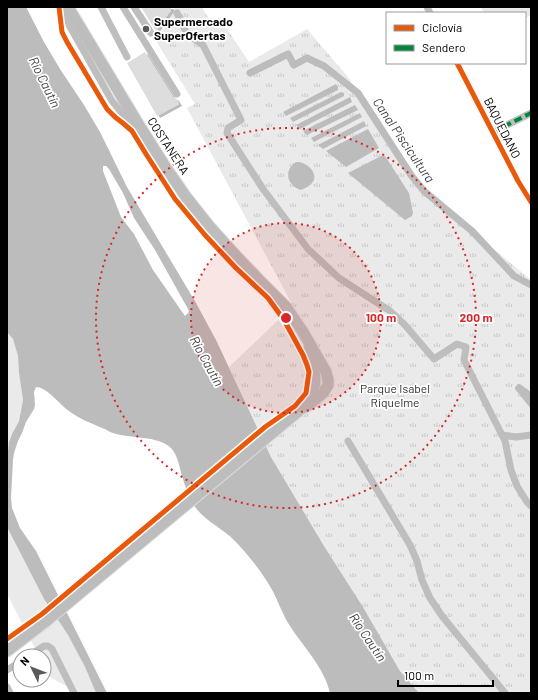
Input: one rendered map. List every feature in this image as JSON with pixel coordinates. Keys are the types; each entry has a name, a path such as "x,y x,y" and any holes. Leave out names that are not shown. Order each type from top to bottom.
{"highway":[{"name":"COSTANERA","path":"7,651 45,622 301,409 306,407 328,386 326,372 292,315 220,239 173,178 67,7"}],"street":[{"path":"101,7 127,57"},
{"path":"123,7 177,94"},
{"path":"134,7 151,33"},
{"path":"177,14 187,34 203,45 241,120 228,128 226,133 263,189 308,249 340,278 390,311 404,324 434,359 457,344 466,347 464,360 505,441 516,486 531,506"},
{"name":"BAQUEDANO","path":"458,64 518,181 531,202"},
{"path":"493,132 531,113"},
{"path":"502,435 516,437 531,435"},
{"path":"348,441 410,545 430,598 442,616 505,693"},
{"path":"41,648 44,646 51,648"},
{"path":"52,650 74,693"},
{"path":"7,687 10,693"}],"green space":[{"name":"Parque Isabel Riquelme","path":"174,7 202,7 211,23 219,17 249,62 307,29 348,77 418,186 531,280 531,693 419,693 400,671 363,607 324,546 271,457 229,367 293,306 187,108 195,104 156,41 174,12"},
{"path":"481,7 531,7 531,15 526,18 526,12 484,12"},
{"path":"7,332 13,339 18,356 23,400 19,421 9,442 7,460"},
{"path":"7,527 44,599 68,635 85,667 96,693 79,693 52,678 52,648 35,648 7,594"}],"water":[{"name":"Río Cautín","path":"7,7 26,7 44,42 100,132 127,187 196,303 216,340 271,457 324,546 363,607 400,671 419,693 330,693 318,666 287,621 267,582 259,570 236,542 204,517 195,507 186,488 177,458 171,448 151,439 120,435 110,432 85,421 65,408 45,390 36,387 34,392 34,409 26,422 14,453 11,498 12,508 20,528 36,551 107,693 96,693 85,667 68,635 44,599 7,527 7,460 9,442 19,421 23,400 18,356 13,339 7,332","holes":["103,166 106,166 123,193 134,218 155,250 188,309 189,312 185,316 153,270 134,234 121,217 103,171"]},
{"path":"336,84 338,90 286,116 283,112"},
{"path":"341,92 344,93 344,96 293,122 290,118"},
{"path":"350,97 352,102 300,129 296,125"},
{"path":"355,105 358,110 307,135 303,131"},
{"path":"360,113 362,117 314,142 311,138"},
{"path":"364,121 366,126 323,149 318,145"},
{"path":"368,129 379,148 346,167 326,151"},
{"path":"383,155 409,193 413,213 412,216 405,220 348,173"},
{"path":"296,162 304,163 311,168 314,175 314,179 311,184 301,190 292,185 288,178 289,169"},
{"path":"518,384 531,392 531,409 515,389"}],"building":[{"path":"141,7 171,7 171,10 156,31"},
{"path":"145,52 179,104 157,116 127,63"}],"waterway":[{"name":"Canal Piscicultura","path":"250,73 288,54 294,65 307,58 324,66 358,93 411,175 424,191 472,231 514,276 531,285"}],"marked path":[{"path":"493,132 531,113"}],"cycle path":[{"path":"7,639 42,614 265,427 295,406 306,393 309,372 303,355 284,320 268,298 236,268 205,235 175,199 132,131 107,109 62,32 59,7"},
{"path":"458,64 518,181 531,202"}],"place":[{"name":"Supermercado SuperOfertas","path":"146,29"}]}
